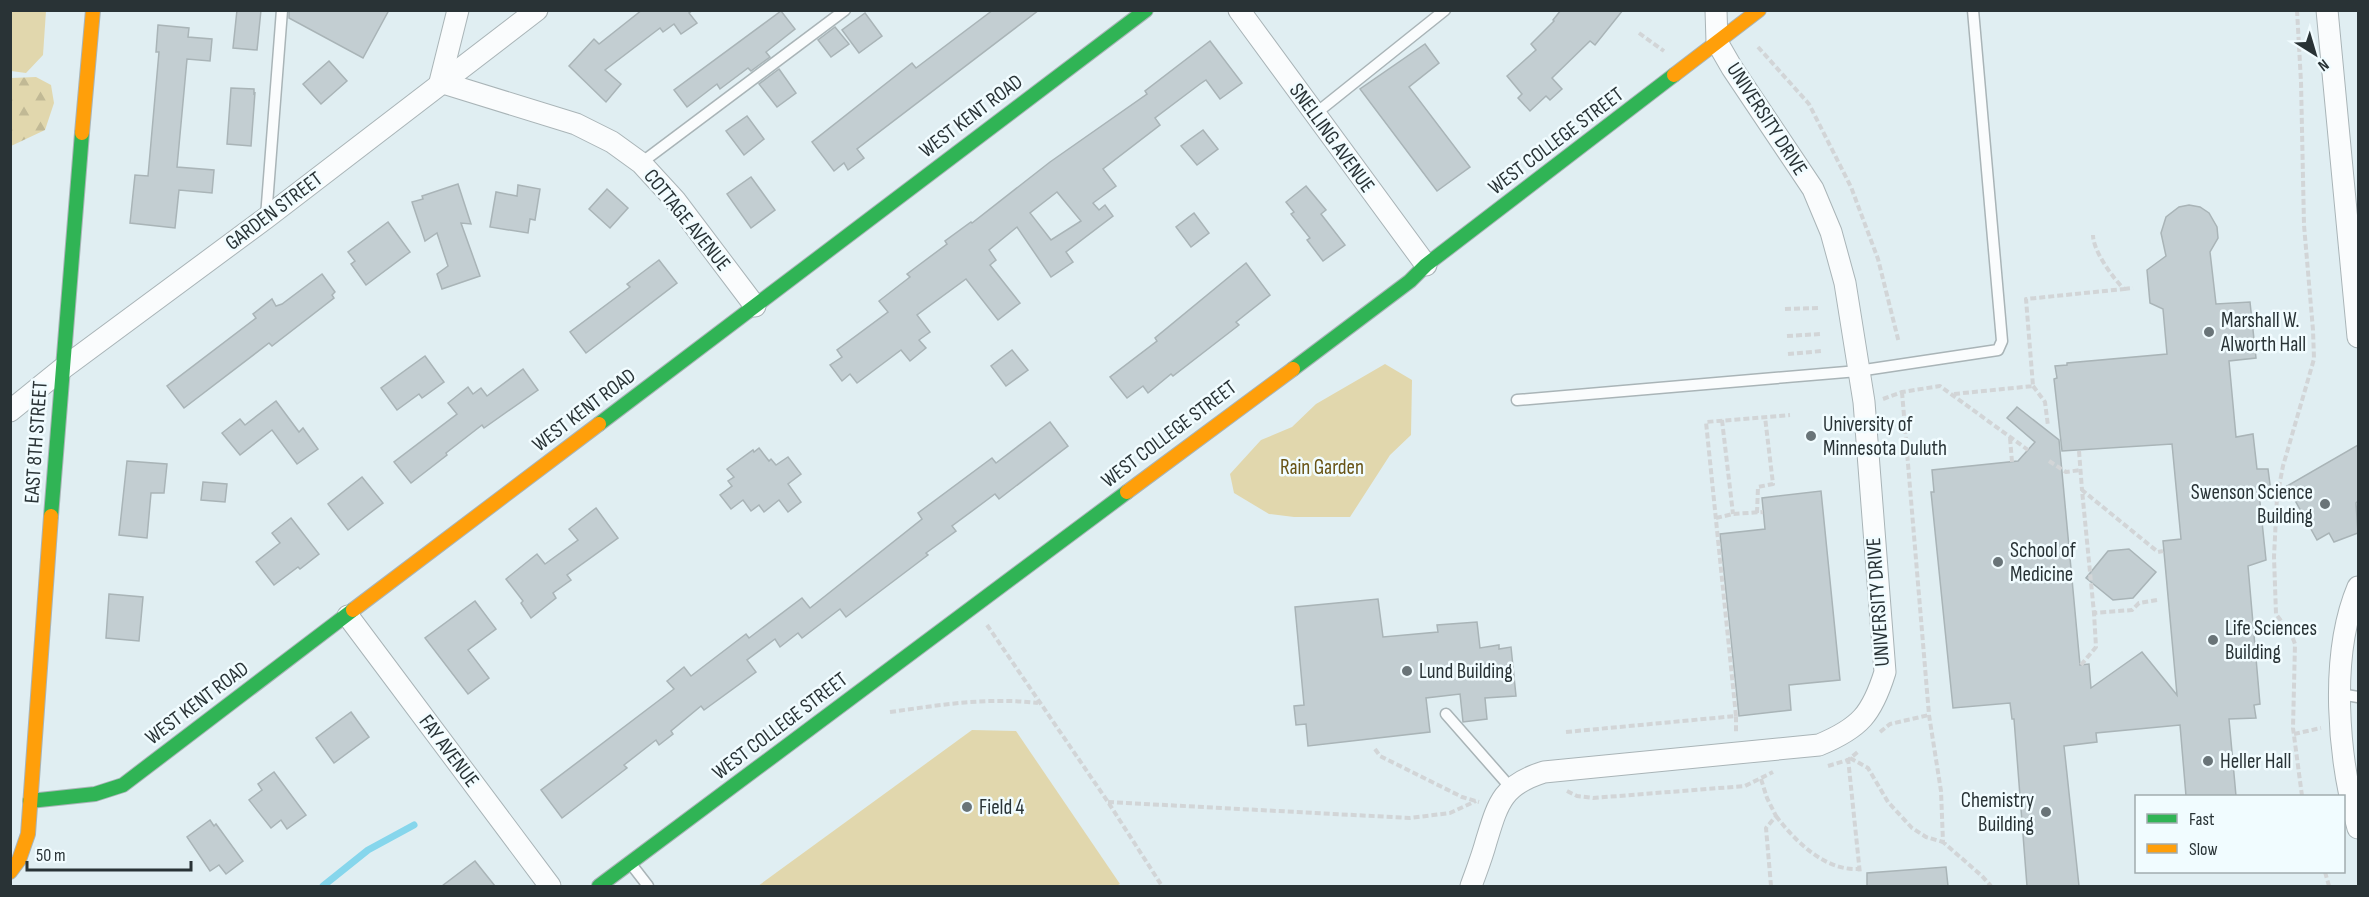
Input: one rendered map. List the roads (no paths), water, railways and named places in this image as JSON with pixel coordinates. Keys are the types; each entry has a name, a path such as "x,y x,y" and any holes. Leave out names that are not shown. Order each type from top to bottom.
{"street":[{"name":"EAST 8TH STREET","path":"10,872 19,860 28,834 62,369 93,10"},
{"path":"441,82 458,10"},
{"name":"GARDEN STREET","path":"10,411 62,369 266,218 537,10"},
{"name":"WEST KENT ROAD","path":"30,801 56,796 90,795 116,788 348,616 1146,10"},
{"name":"SNELLING AVENUE","path":"1239,10 1426,264"},
{"path":"1716,10 1717,42"},
{"name":"WEST COLLEGE STREET","path":"599,886 1410,281 1426,264 1760,10"},
{"path":"2327,10 2358,337"},
{"name":"UNIVERSITY DRIVE","path":"1471,886 1502,797 1524,778 1544,772 1819,745 1840,736 1865,717 1877,697 1885,672 1864,402 1845,283 1831,232 1813,189 1717,42"},
{"name":"COTTAGE AVENUE","path":"441,82 576,124 612,142 641,163 675,200 755,306"},
{"path":"2358,587 2344,636 2349,696 2342,747 2358,828"},
{"name":"FAY AVENUE","path":"348,616 550,886"}],"lane":[{"path":"266,218 282,10"},
{"path":"641,163 845,10"},
{"path":"1315,114 1445,10"},
{"path":"1517,400 1858,371 1995,352 2001,344 1973,10"},
{"path":"1446,714 1511,788"},
{"path":"631,864 648,886"}],"waterway":[{"path":"323,886 368,850 414,825"}],"place":[{"name":"Marshall W. Alworth Hall","path":"2209,332"},
{"name":"University of Minnesota Duluth","path":"1811,436"},
{"name":"Swenson Science Building","path":"2325,504"},
{"name":"School of Medicine","path":"1998,562"},
{"name":"Life Sciences Building","path":"2213,640"},
{"name":"Lund Building","path":"1407,671"},
{"name":"Heller Hall","path":"2208,761"},
{"name":"Field 4","path":"967,807"},
{"name":"Chemistry Building","path":"2046,812"}],"park label":[{"name":"Rain Garden","path":"1322,467"}]}
